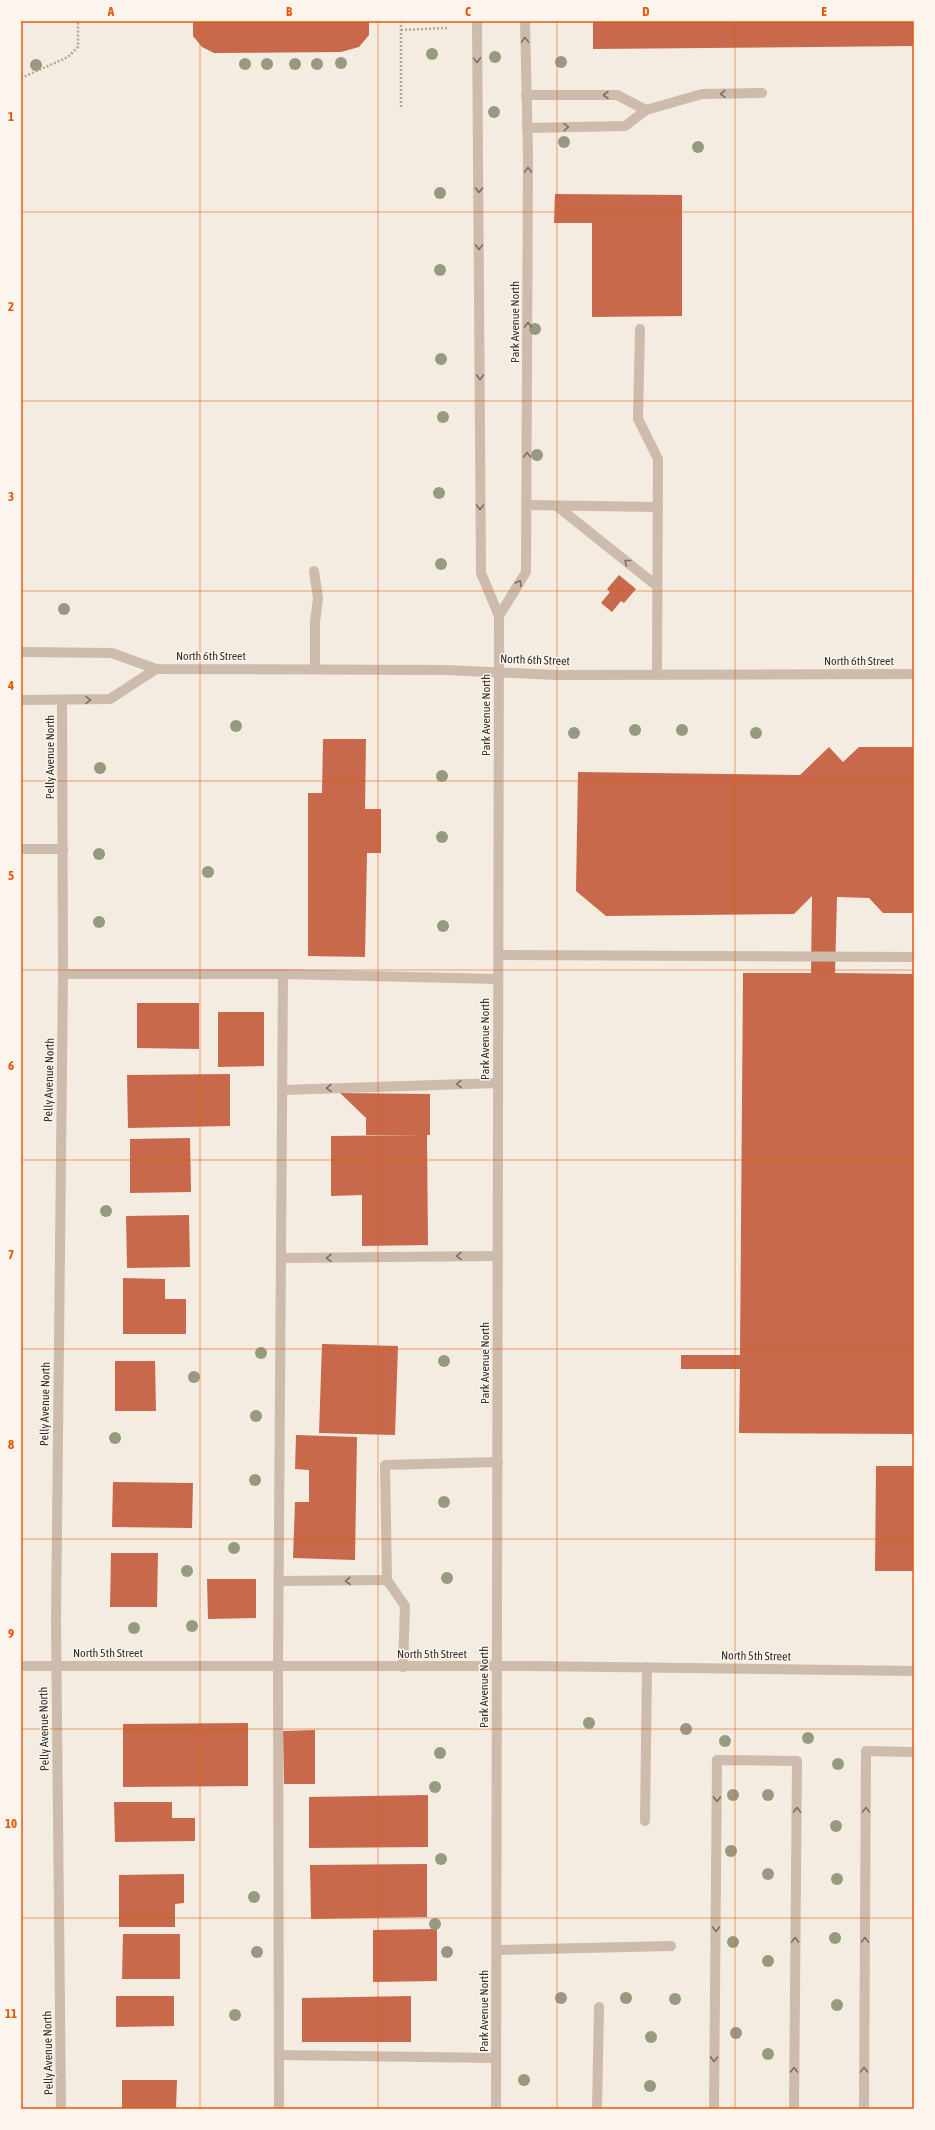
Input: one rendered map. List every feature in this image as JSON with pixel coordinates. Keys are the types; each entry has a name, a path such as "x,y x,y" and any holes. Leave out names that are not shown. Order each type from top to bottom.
{"street":[{"name":"Park Avenue North","path":"477,21 481,573 499,616 496,2109"},
{"name":"Park Avenue North","path":"499,616 526,572 527,128 525,21"},
{"path":"527,128 625,126 646,110 702,94 762,93"},
{"path":"526,95 616,94 646,110"},
{"path":"640,329 638,419 658,459 657,675"},
{"path":"527,505 658,507"},
{"path":"557,506 657,586"},
{"path":"314,571 318,598 315,622 315,669"},
{"name":"North 6th Street","path":"21,652 112,653 156,669 444,670 657,675 914,674"},
{"path":"21,700 110,700 156,669"},
{"name":"Pelly Avenue North","path":"61,2109 56,1666 63,974 62,700"},
{"path":"21,849 63,849"},
{"path":"499,956 914,957"},
{"path":"63,974 283,974 498,979"},
{"path":"279,2109 278,1666 283,974"},
{"path":"282,1090 498,1083"},
{"path":"281,1258 498,1256"},
{"path":"404,1667 405,1606 387,1580 385,1465 498,1462"},
{"path":"279,1581 387,1580"},
{"name":"North 5th Street","path":"21,1666 647,1667 914,1671"},
{"path":"644,1821 647,1667"},
{"path":"864,2109 866,1752 914,1752"},
{"path":"714,2109 717,1760 797,1761 794,2109"},
{"path":"497,1950 671,1946"},
{"path":"597,2109 599,2007"},
{"path":"280,2055 496,2058"}],"path":[{"path":"21,78 68,57 78,47 78,21"},
{"path":"401,21 401,109"},
{"path":"401,30 447,28"}],"building":[{"path":"193,21 369,21 369,35 359,47 341,52 214,53 202,47 193,36"},
{"path":"593,21 914,21 914,46 593,49"},
{"path":"555,194 682,195 682,316 592,317 592,223 554,223"},
{"path":"619,575 636,589 624,603 621,601 612,612 601,603 610,592 607,589"},
{"path":"323,739 366,739 365,809 381,809 381,853 367,853 365,957 308,956 308,793 322,793"},
{"path":"829,747 843,762 859,747 914,747 914,913 883,913 869,898 837,897 835,973 914,974 914,1434 739,1433 740,1369 681,1369 681,1355 740,1355 743,973 811,973 812,896 794,914 606,916 576,891 578,772 800,775"},
{"path":"137,1003 199,1003 199,1049 137,1048"},
{"path":"218,1012 264,1012 264,1066 218,1067"},
{"path":"230,1074 230,1126 128,1128 127,1075"},
{"path":"340,1093 430,1094 430,1135 427,1135 428,1245 362,1246 362,1195 331,1196 331,1136 423,1135 366,1135 366,1118"},
{"path":"190,1138 191,1192 130,1193 130,1139"},
{"path":"189,1215 190,1267 127,1268 126,1216"},
{"path":"123,1278 165,1279 165,1299 186,1299 186,1334 123,1334"},
{"path":"322,1344 398,1346 395,1435 319,1433"},
{"path":"115,1361 155,1361 156,1411 115,1411"},
{"path":"296,1435 357,1437 355,1560 293,1558 295,1502 309,1502 309,1470 295,1469"},
{"path":"876,1466 914,1466 914,1571 875,1571"},
{"path":"113,1482 193,1483 192,1528 112,1527"},
{"path":"111,1553 158,1553 157,1607 110,1607"},
{"path":"207,1579 256,1579 256,1618 208,1619"},
{"path":"248,1723 248,1786 123,1787 123,1724"},
{"path":"315,1730 315,1784 284,1784 283,1731"},
{"path":"428,1795 428,1847 309,1848 309,1797"},
{"path":"114,1802 172,1802 172,1818 195,1818 195,1841 115,1842"},
{"path":"427,1864 427,1917 311,1919 310,1865"},
{"path":"184,1874 184,1903 175,1904 175,1927 119,1927 119,1875"},
{"path":"437,1929 437,1981 373,1982 373,1930"},
{"path":"123,1934 180,1934 180,1979 122,1979"},
{"path":"116,1996 174,1996 174,2026 116,2027"},
{"path":"411,1996 411,2042 302,2042 302,1998"},
{"path":"122,2080 177,2080 176,2109 122,2109"}]}
